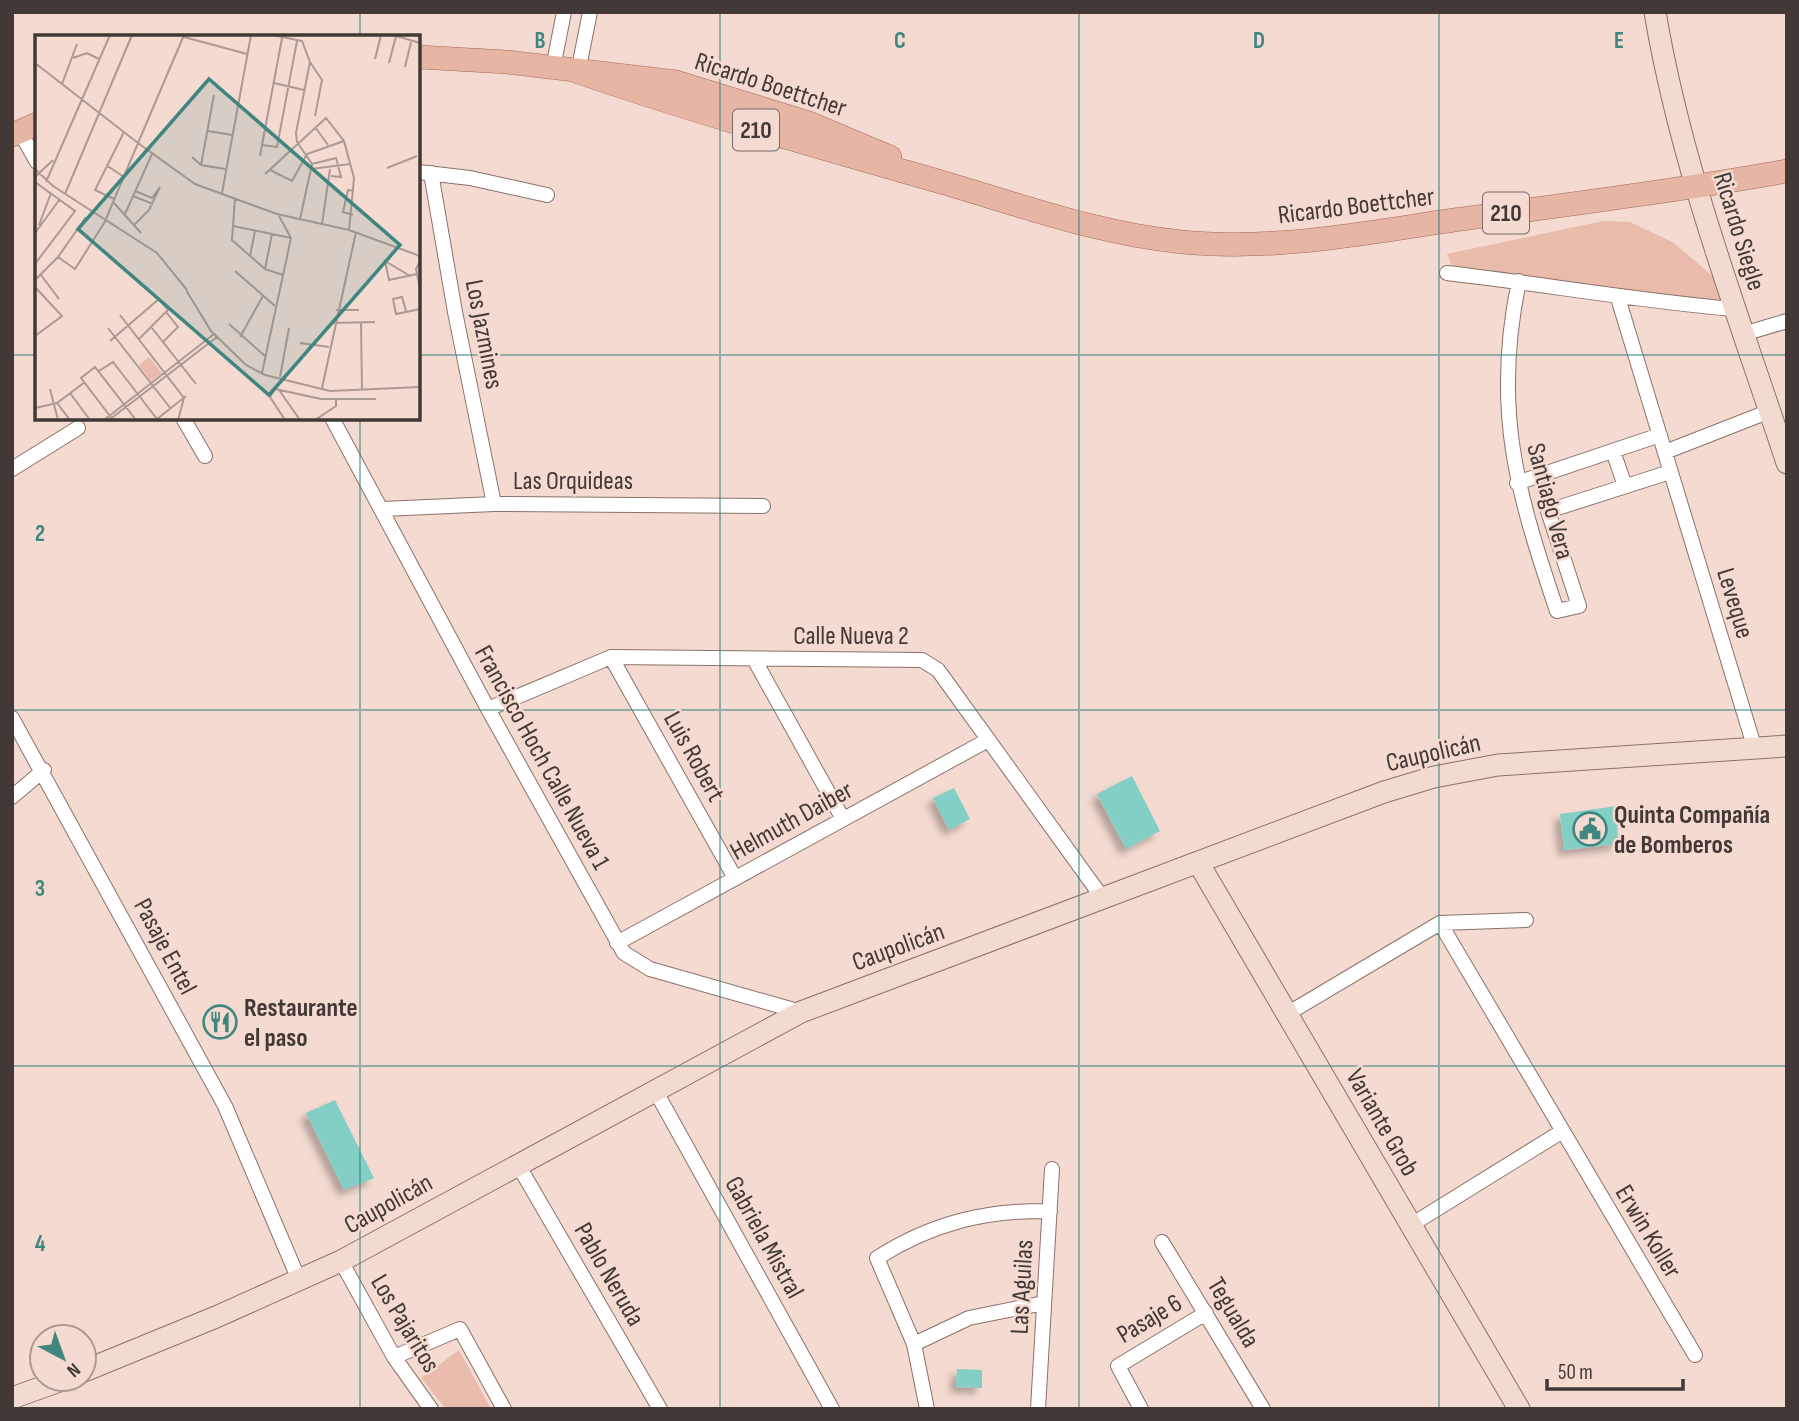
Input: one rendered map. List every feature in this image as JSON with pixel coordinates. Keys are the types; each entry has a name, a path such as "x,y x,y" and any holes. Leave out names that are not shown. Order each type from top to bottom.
{"main road":[{"name":"Ricardo Boettcher","path":"420,57 646,77 705,89 846,137 937,181 1101,229 1141,237 1224,245 1304,241 1698,187 1787,172"}],"street":[{"path":"553,68 564,12"},
{"path":"578,72 590,12"},
{"name":"Ricardo Siegle","path":"1654,12 1669,87 1698,187 1734,309 1787,463"},
{"path":"27,130 35,156"},
{"path":"424,172 509,185 547,195"},
{"name":"Los Jazmines","path":"424,172 494,505"},
{"path":"1447,273 1520,281 1618,298 1734,309"},
{"name":"Santiago Vera","path":"1520,281 1506,373 1508,431 1517,483 1557,611 1579,606 1548,511 1625,486"},
{"name":"Leveque","path":"1618,298 1755,749"},
{"path":"1743,334 1787,321"},
{"path":"1665,453 1770,411"},
{"path":"185,420 205,456"},
{"name":"Francisco Hoch Calle Nueva 1","path":"333,420 617,943 633,961 650,969 801,1012"},
{"path":"12,469 78,428"},
{"path":"1517,483 1660,435"},
{"path":"1613,451 1625,486 1670,472"},
{"name":"Las Orquideas","path":"383,509 494,505 763,506"},
{"name":"Calle Nueva 2","path":"488,709 611,657 922,660 938,670 1104,900"},
{"name":"Luis Robert","path":"611,657 735,878"},
{"path":"754,659 843,819"},
{"name":"Pasaje Entel","path":"12,718 44,770 225,1106 299,1280"},
{"name":"Helmuth Daiber","path":"617,943 988,740"},
{"name":"Caupolicán","path":"98,1365 341,1261 517,1163 801,1012 1104,900 1384,792 1466,770 1576,759 1787,746"},
{"path":"12,797 44,770"},
{"name":"Variante Grob","path":"1199,864 1519,1409"},
{"path":"1287,1014 1440,923 1526,920"},
{"name":"Erwin Koller","path":"1440,923 1695,1355"},
{"name":"Gabriela Mistral","path":"655,1090 832,1409"},
{"path":"1411,1225 1561,1132"},
{"name":"Pablo Neruda","path":"517,1163 660,1409"},
{"name":"Las Aguilas","path":"1038,1409 1052,1169"},
{"path":"927,1409 914,1343 877,1258 918,1234 962,1218 1015,1210 1050,1211"},
{"name":"Tegualda","path":"1162,1242 1263,1409"},
{"name":"Los Pajaritos","path":"341,1261 394,1357 431,1409"},
{"path":"914,1343 969,1318 1044,1303"},
{"name":"Pasaje 6","path":"1141,1409 1118,1366 1206,1313"},
{"path":"394,1357 460,1329 504,1409"}],"shaded area":[{"path":"1603,221 1630,222 1674,243 1718,281 1724,300 1604,290 1452,266 1447,254"},
{"path":"459,1350 491,1409 446,1409 421,1378"}],"building":[{"path":"1132,776 1160,831 1126,849 1097,794"},
{"path":"954,788 970,819 949,830 933,798"},
{"name":"Quinta Compañía de Bomberos","path":"1617,806 1618,844 1564,850 1560,814"},
{"path":"335,1100 374,1178 344,1190 306,1113"},
{"path":"957,1369 982,1370 982,1388 956,1387"}],"place":[{"name":"Quinta Compañía de Bomberos","path":"1590,829"},
{"name":"Restaurante el paso","path":"220,1022"}]}
